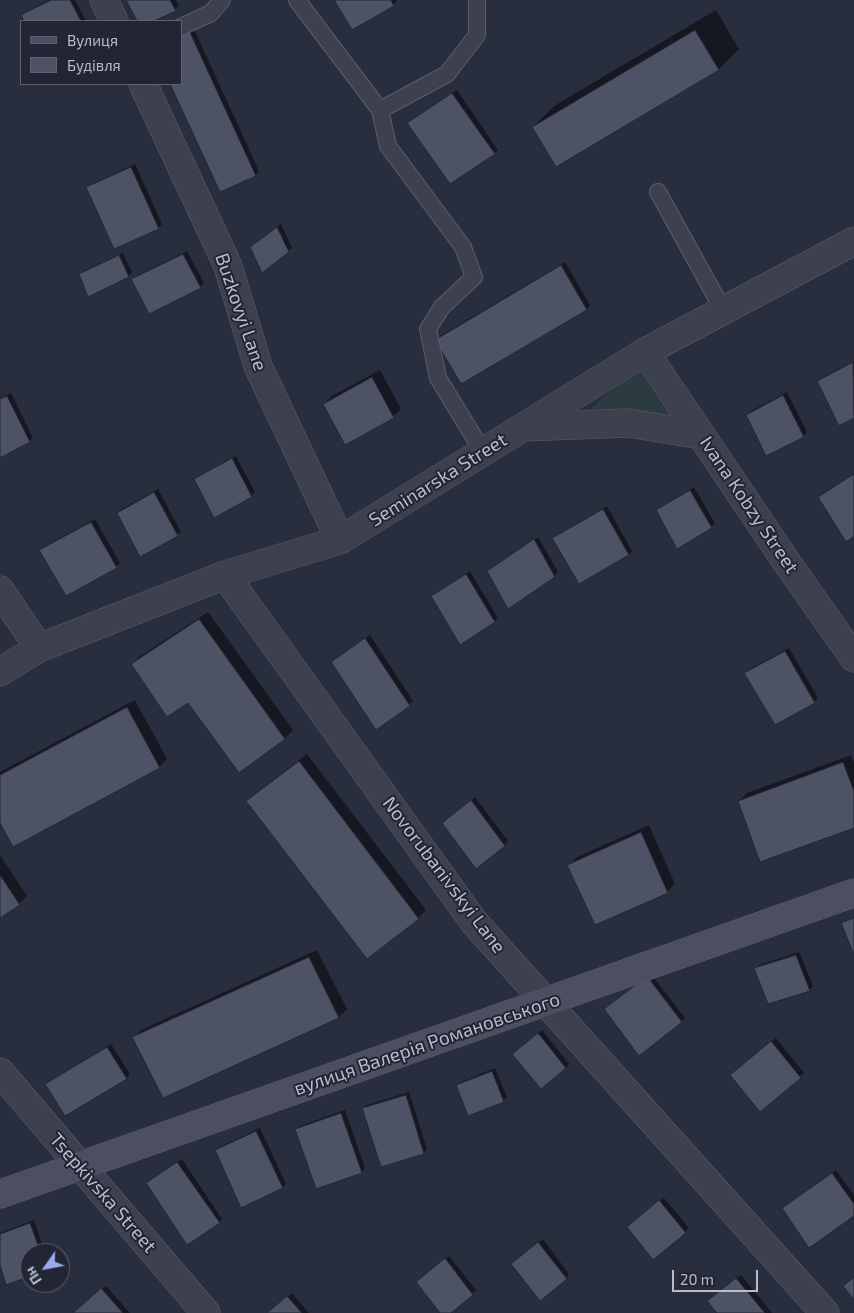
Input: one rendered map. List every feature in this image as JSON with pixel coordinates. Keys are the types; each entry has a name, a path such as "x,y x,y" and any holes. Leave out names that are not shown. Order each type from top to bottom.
{"street":[{"path":"104,0 114,20"},
{"name":"Buzkovyi Lane","path":"143,85 228,266 258,366 340,540"},
{"name":"Seminarska Street","path":"0,672 39,648 225,575 340,540 646,352 854,241"},
{"name":"Ivana Kobzy Street","path":"646,352 790,567 854,658"},
{"path":"523,427 628,423 701,435"},
{"name":"Novorubanivskyi Lane","path":"225,575 474,922 825,1313"},
{"path":"0,590 39,648"},
{"name":"вулиця Валерія Романовського","path":"0,1194 854,893"},
{"name":"Tsepkivska Street","path":"0,1072 206,1313"}],"lane":[{"path":"182,27 211,13 222,0"},
{"path":"297,0 380,110 388,146 463,247 474,277 442,307 428,329 438,378 483,452"},
{"path":"380,110 448,74 477,35 477,0"},
{"path":"658,192 723,310"}],"shaded area":[{"path":"637,367 669,415 588,411"}],"building":[{"path":"51,0 70,0 80,20 24,20 21,15"},
{"path":"126,0 170,0 176,11 156,20 136,20"},
{"path":"334,0 391,0 394,6 352,30"},
{"path":"189,30 256,176 220,192 170,85 182,85 182,33"},
{"path":"695,30 719,70 556,167 532,127"},
{"path":"452,93 495,154 450,184 407,123"},
{"path":"131,167 159,229 114,249 86,187"},
{"path":"277,227 289,252 262,273 250,247"},
{"path":"183,254 201,288 149,314 131,279"},
{"path":"119,255 129,277 88,297 79,274"},
{"path":"561,265 587,310 461,384 435,340"},
{"path":"853,362 854,418 839,426 817,381"},
{"path":"372,377 394,418 345,445 323,404"},
{"path":"783,395 804,437 766,456 746,415"},
{"path":"7,396 30,442 0,458 0,399"},
{"path":"232,458 252,497 214,518 194,479"},
{"path":"854,474 854,536 846,542 818,497"},
{"path":"690,490 712,528 677,549 656,510"},
{"path":"154,492 178,536 140,557 117,513"},
{"path":"603,509 629,555 579,584 552,538"},
{"path":"91,522 117,568 66,596 39,550"},
{"path":"534,539 555,577 508,609 487,571"},
{"path":"466,574 495,622 460,645 431,596"},
{"path":"199,619 285,739 239,773 188,703 167,717 131,664"},
{"path":"365,638 410,706 376,730 331,662"},
{"path":"785,651 815,703 775,725 744,673"},
{"path":"127,707 160,768 13,847 0,823 0,775"},
{"path":"299,761 419,919 367,959 246,801"},
{"path":"843,762 854,791 854,828 760,862 738,801"},
{"path":"471,800 505,846 476,869 442,823"},
{"path":"641,832 668,893 595,925 567,865"},
{"path":"0,875 20,905 0,918"},
{"path":"854,918 854,955 841,923"},
{"path":"796,955 810,991 768,1004 754,968"},
{"path":"309,957 339,1018 163,1098 132,1037"},
{"path":"647,976 682,1022 639,1056 604,1009"},
{"path":"538,1033 566,1068 541,1089 512,1054"},
{"path":"771,1041 801,1078 760,1112 730,1075"},
{"path":"107,1047 127,1079 65,1116 45,1084"},
{"path":"492,1071 504,1102 468,1116 456,1085"},
{"path":"406,1095 424,1154 381,1167 362,1108"},
{"path":"341,1113 362,1173 316,1189 295,1129"},
{"path":"256,1131 283,1188 241,1208 215,1150"},
{"path":"177,1162 220,1223 187,1245 146,1183"},
{"path":"832,1173 854,1204 854,1216 809,1248 782,1208"},
{"path":"659,1200 686,1233 653,1260 627,1227"},
{"path":"30,1223 37,1243 20,1243 20,1280 6,1285 0,1265 0,1234"},
{"path":"538,1242 567,1279 540,1301 511,1264"},
{"path":"445,1258 473,1295 451,1313 440,1313 416,1282"},
{"path":"854,1277 854,1300 843,1286"},
{"path":"736,1278 765,1313 717,1313 707,1301"},
{"path":"101,1288 123,1313 73,1313"},
{"path":"287,1296 302,1313 267,1313"}]}
